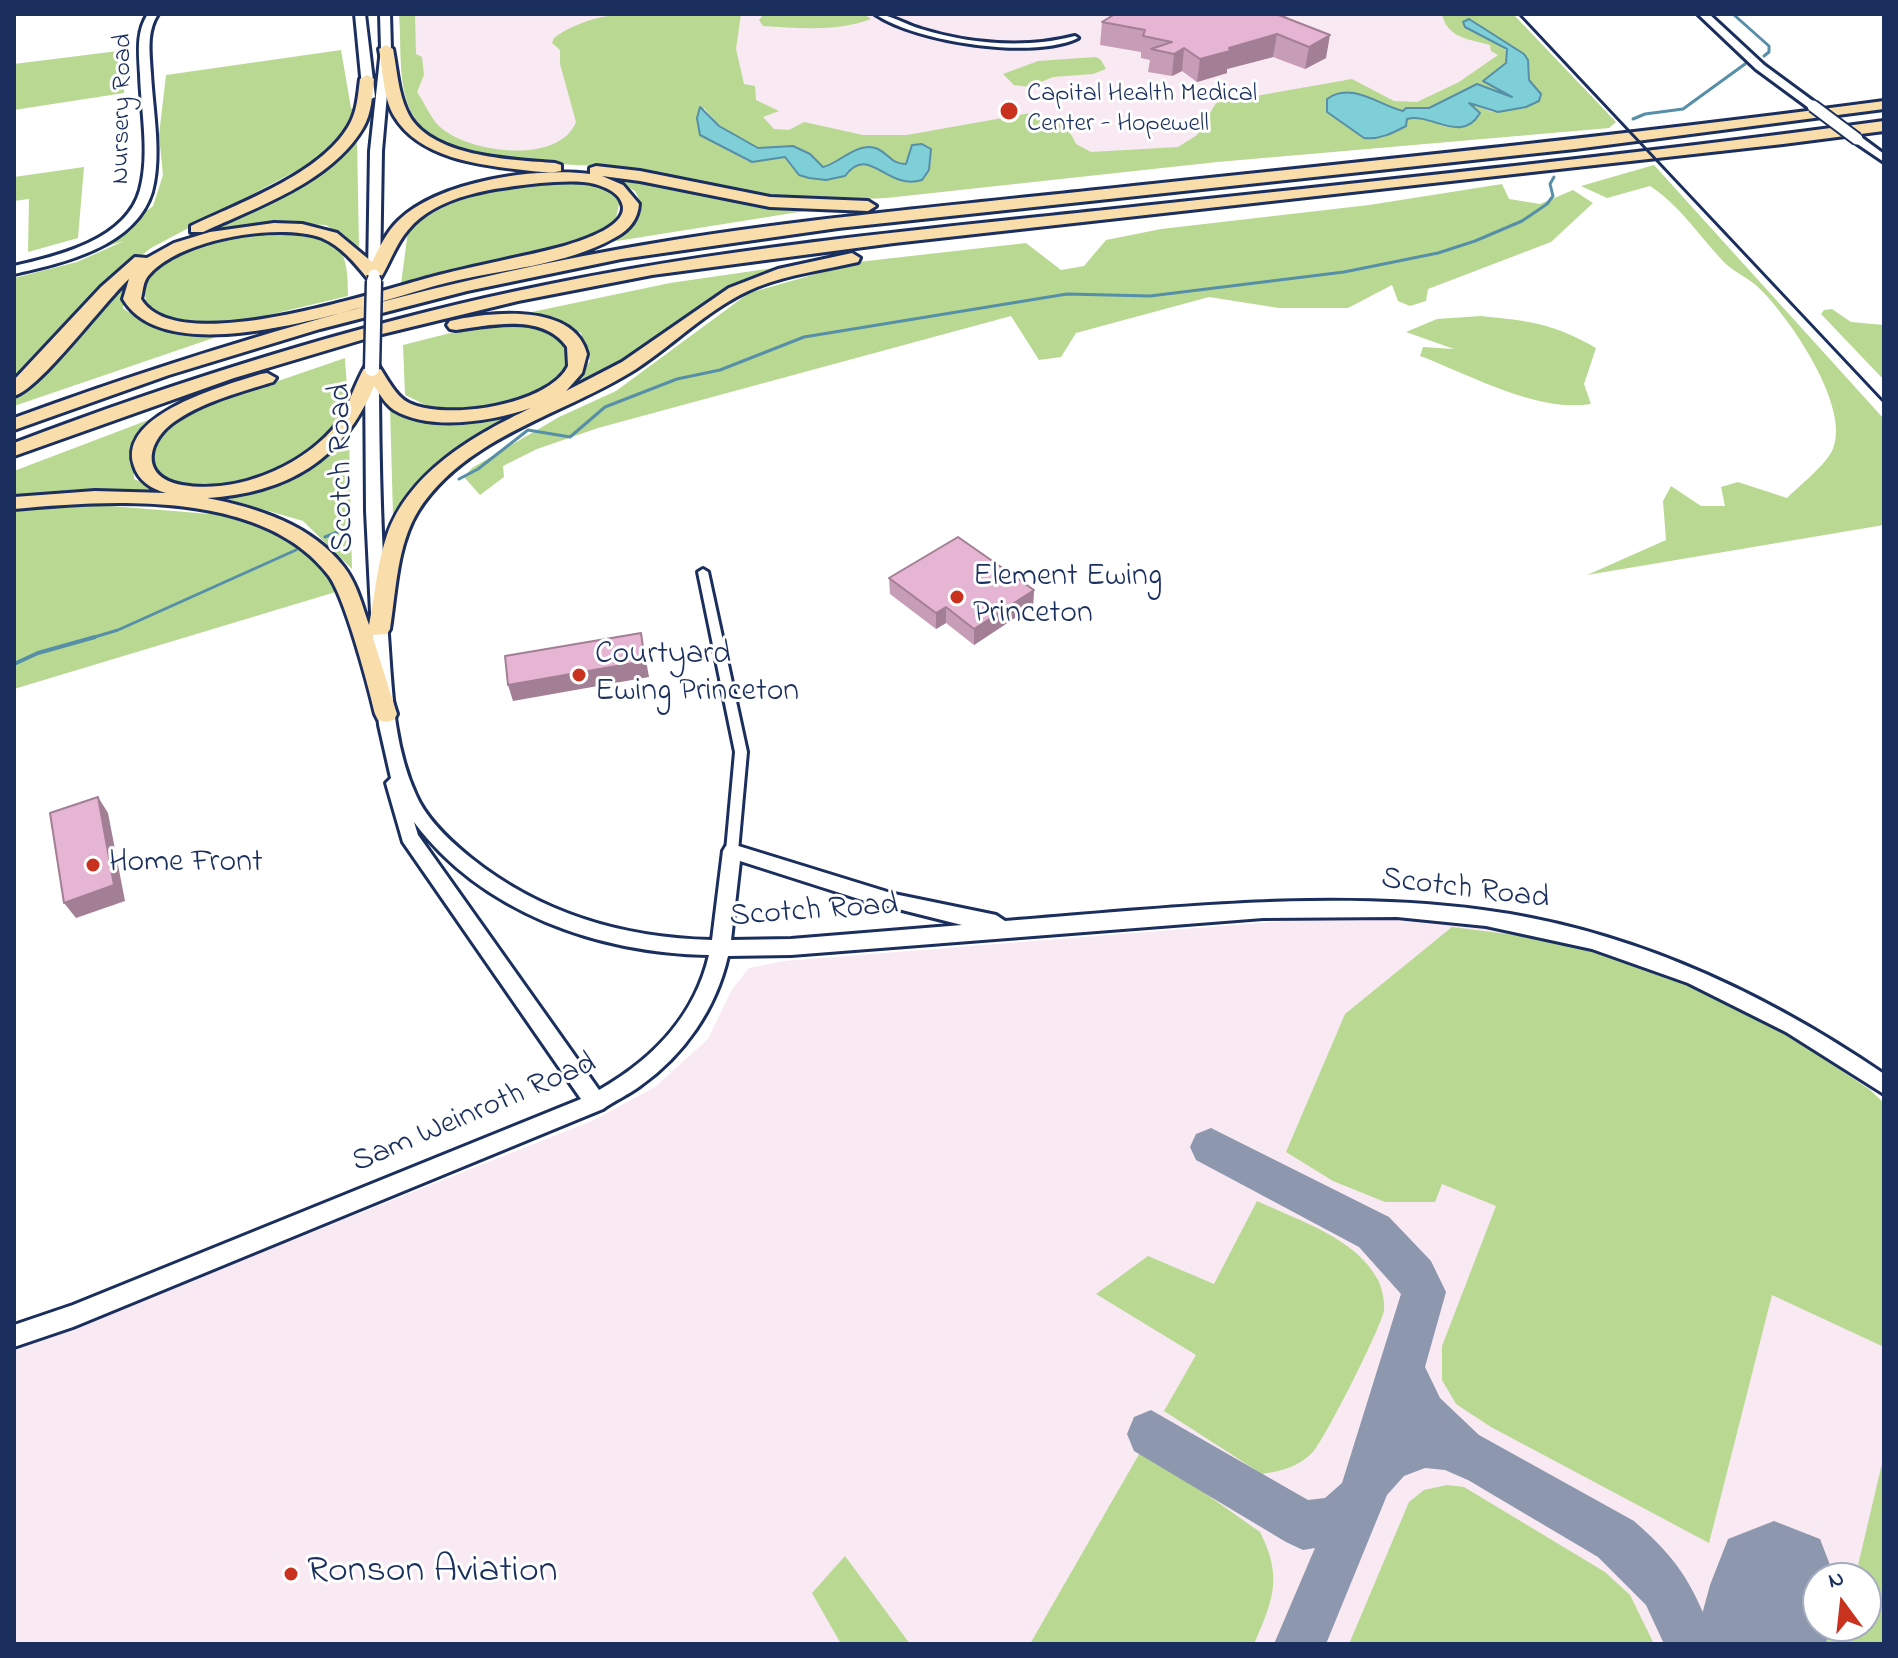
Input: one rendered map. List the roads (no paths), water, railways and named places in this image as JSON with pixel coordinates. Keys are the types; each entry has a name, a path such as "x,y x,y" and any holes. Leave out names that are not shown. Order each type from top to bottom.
{"highway":[{"path":"386,49 397,106 405,121 430,141 466,156 511,164 640,176 770,202 845,206 915,203"},
{"path":"14,390 44,364 98,300 131,268 310,170 336,152 356,128 367,79"},
{"path":"14,424 174,368 324,322 467,286 622,254 822,224 1572,143 1884,105"},
{"path":"14,450 164,395 301,351 457,310 588,282 807,248 1884,126"},
{"path":"473,272 668,236 915,203 1226,171 1572,143"},
{"path":"575,177 610,184 628,198 631,208 627,219 606,236 322,310 232,328 186,327 145,315 134,304 131,293 144,270 174,250 221,233 266,227 305,228 332,236 351,249 374,275 403,226 432,205 461,193 575,177"},
{"path":"14,463 190,399 330,357 508,310 643,283 764,264 1245,209 1284,203 1322,192"},
{"path":"379,629 402,522 434,478 473,447 622,370 717,301 752,283 836,261 984,239"},
{"path":"14,411 145,365 322,310"},
{"path":"372,369 393,399 404,407 421,413 448,416 539,399 565,382 578,362 576,347 569,337 553,326 531,320 478,322 408,336"},
{"path":"330,357 253,382 169,417 144,442 140,455 144,470 160,484 195,492 231,489 283,472 319,452 339,434 372,369"},
{"path":"14,503 90,498 182,502 239,511 293,534 330,564 347,591 374,664 386,714"}],"main road":[{"name":"Nursery Road","path":"14,270 61,259 88,247 113,233 142,202 147,171 145,35 153,14"},
{"name":"Scotch Road","path":"360,14 376,151"},
{"name":"Scotch Road","path":"385,14 386,49 376,151 372,484 386,714 393,758 408,797 432,832 465,864 519,902 577,927 674,947 791,947 1055,925 1309,909 1430,912 1513,922 1606,945 1698,978 1795,1028 1884,1085"},
{"path":"1703,14 1744,53 1884,159"},
{"path":"393,758 400,809 409,837 596,1103"},
{"path":"732,851 864,896 926,912 1000,923 1055,925"},
{"name":"Sam Weinroth Road","path":"14,1336 73,1316 596,1103 629,1084 680,1037 707,992 719,949 732,851"}],"street":[{"path":"878,14 923,31 996,43 1049,44 1075,38"},
{"name":"Sam Weinroth Road","path":"703,572 741,752 732,851"}],"water":[{"path":"1469,19 1524,54 1528,60 1529,80 1541,94 1539,101 1526,107 1498,112 1469,103 1480,113 1473,122 1464,126 1407,119 1406,126 1401,129 1375,138 1364,138 1327,112 1327,99 1346,92 1403,111 1406,108 1429,108 1477,84 1512,97 1483,81 1506,63 1507,49 1465,27 1463,22"},
{"path":"700,107 719,126 758,148 793,146 810,154 823,167 856,150 871,147 906,164 912,145 922,144 931,149 929,170 922,180 909,182 862,164 845,176 826,180 809,178 799,175 785,157 752,162 700,135 697,118"}],"waterway":[{"path":"1733,14 1769,46 1769,52 1764,56"},
{"path":"1633,119 1645,114 1683,109 1745,64"},
{"path":"459,479 478,469 528,430 570,437 605,407 677,379 720,370 804,337 1067,294 1150,296 1344,272 1438,253 1522,221 1547,204 1553,196 1550,184 1554,177"},
{"path":"325,537 342,530"},
{"path":"90,638 118,630 296,550"},
{"path":"90,638 95,637"},
{"path":"14,664 38,653 90,638"}],"railway":[{"path":"1519,14 1884,402"}],"place":[{"name":"Capital Health Medical Center - Hopewell","path":"1009,111"},
{"name":"Element Ewing Princeton","path":"957,597"},
{"name":"Courtyard Ewing Princeton","path":"579,675"},
{"name":"Home Front","path":"93,865"},
{"name":"Ronson Aviation","path":"291,1574"}]}
